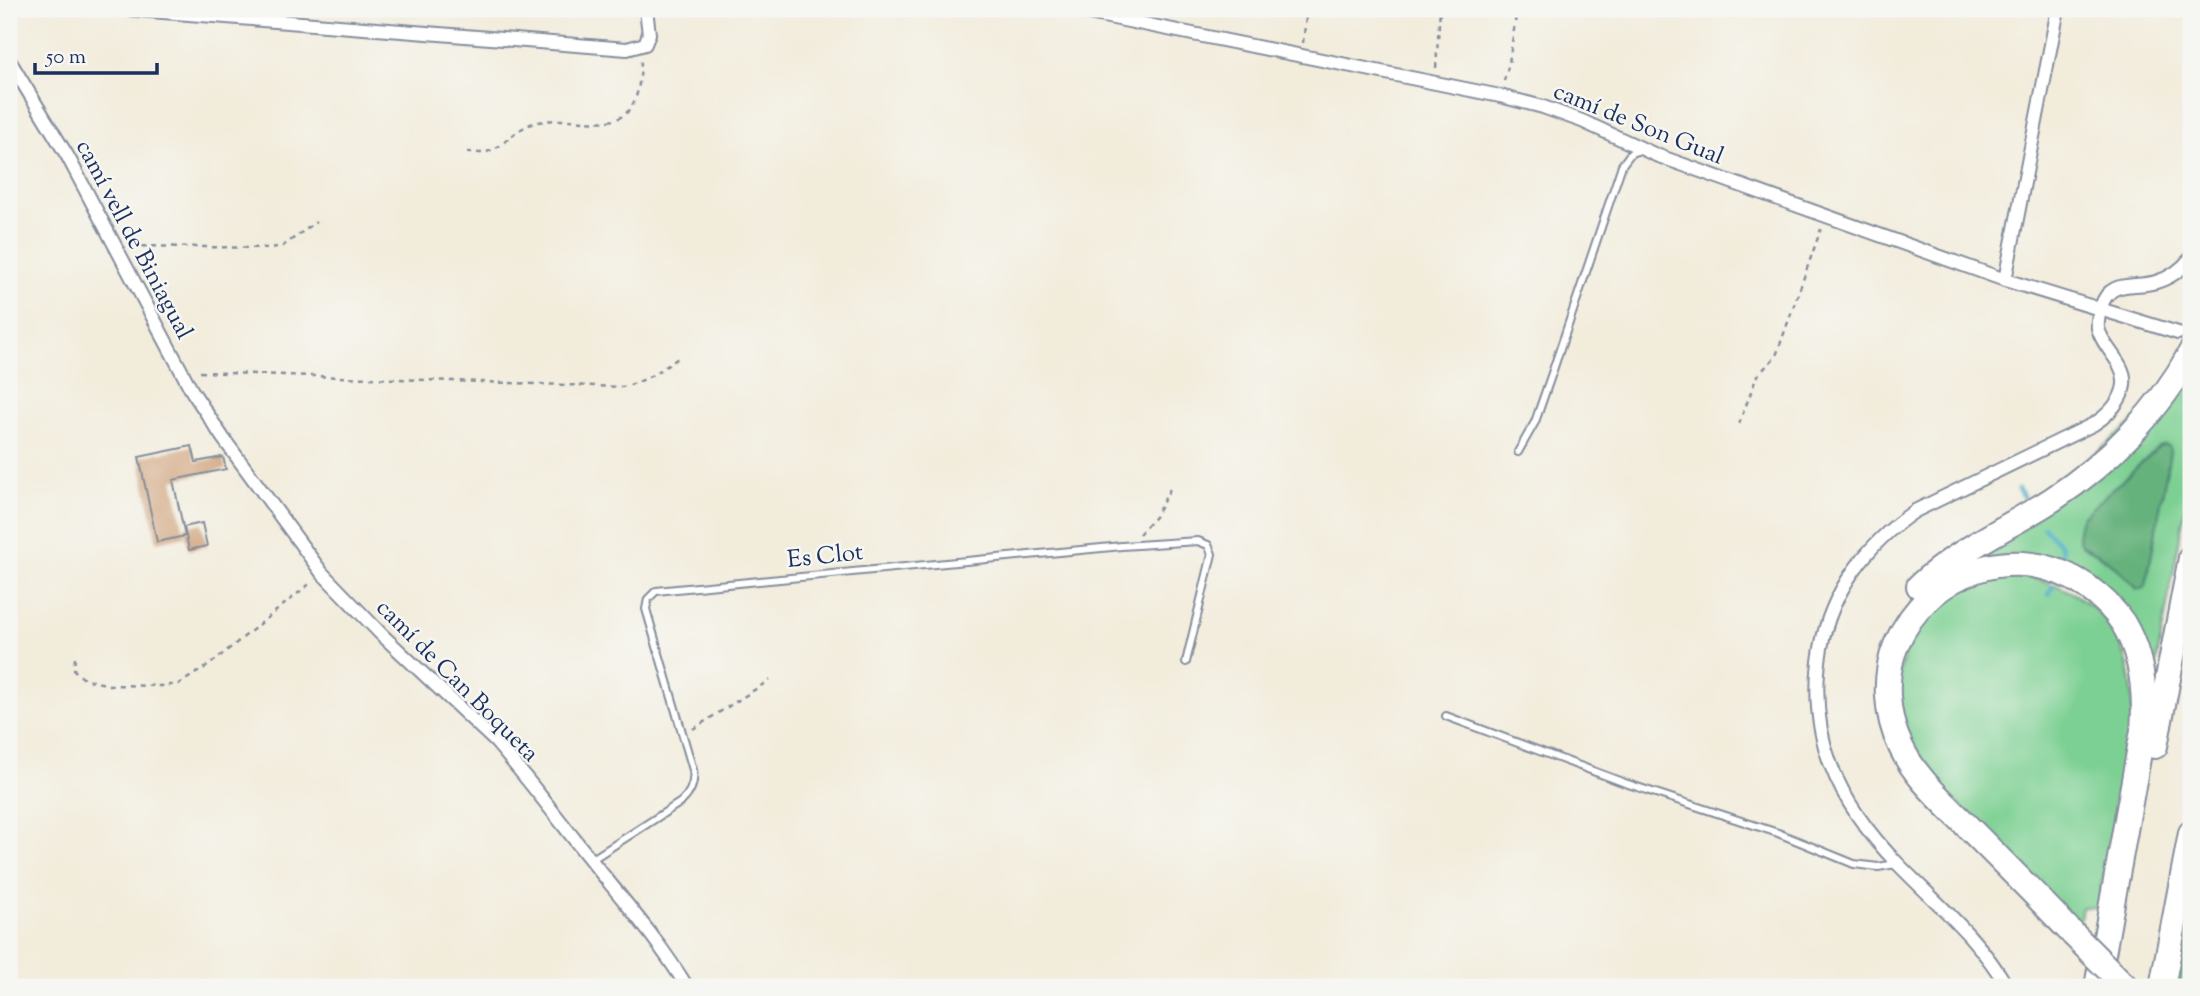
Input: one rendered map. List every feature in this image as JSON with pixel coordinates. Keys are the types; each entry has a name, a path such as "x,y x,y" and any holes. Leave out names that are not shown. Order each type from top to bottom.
{"highway":[{"path":"2126,987 2071,942 1906,782 1891,760 1878,729 1874,700 1875,669 1882,641 1892,620 1918,587 1950,561 2053,499 2099,464 2149,412 2185,343"},
{"path":"2108,987 2191,558"},
{"path":"2097,987 2143,730 2144,696 2141,669 2131,638 2115,611 2083,584 2042,566 1993,565 1951,581 1931,596 1908,623 1895,649 1889,674 1888,696 1892,724 1906,757 1923,780 2071,942 2108,987"},
{"path":"2162,987 2191,833"}],"street":[{"path":"125,9 627,49 645,44 649,34 646,9"},
{"name":"camí de Son Gual","path":"1069,9 1500,96 1582,121 1645,150 2005,280 2100,308 2185,343"},
{"path":"2005,280 2058,9"},
{"name":"camí vell de Biniagual","path":"9,60 68,157 185,378 223,438"},
{"path":"2007,987 1972,938 1898,864 1858,818 1844,796 1829,764 1819,723 1817,680 1822,641 1828,619 1843,586 1869,550 1898,523 1915,511 2094,424 2113,409 2123,391 2123,375 2099,331 2098,318 2105,296 2113,289 2158,282 2179,270 2191,258"},
{"name":"camí de Can Boqueta","path":"223,438 323,573 381,634 496,742 655,939 687,987"}],"lane":[{"path":"1518,452 1535,422 1552,376 1622,165 1631,153 1645,150"},
{"name":"Es Clot","path":"591,860 685,798 692,788 694,777 646,609 648,599 656,591 1198,541 1206,543 1210,548 1211,558 1186,662"},
{"path":"1446,716 1625,783 1778,833 1854,864 1878,867 1898,864"}],"path":[{"path":"1302,57 1307,9"},
{"path":"1435,83 1440,9"},
{"path":"1500,96 1509,63 1517,9"},
{"path":"467,152 482,153 490,150 523,127 534,123 604,123 619,118 631,107 635,97 641,52 638,47"},
{"path":"1740,424 1757,376 1776,356 1825,216"},
{"path":"119,252 137,246 271,248 283,246 316,222"},
{"path":"185,378 201,372 446,383 622,387 638,384 678,358"},
{"path":"1122,546 1147,526 1171,488"},
{"path":"75,658 75,670 83,679 91,682 109,685 178,684 209,665 323,573"},
{"path":"685,744 692,730 770,680"}],"green space":[{"path":"2191,372 2191,478 2154,675 2108,591 1968,563","holes":["2164,445 2137,589 2112,564 2083,546 2082,517"]},
{"path":"2164,445 2169,446 2170,452 2146,586 2137,589 2111,562 2081,544 2078,538 2079,527 2082,517"},
{"path":"2020,576 2049,583 2074,594 2094,609 2110,627 2122,648 2129,673 2132,700 2130,738 2097,908 2082,907 2079,925 1938,784 1908,744 1896,686 1908,642 1929,614 1959,591 1978,582 1997,577"},
{"path":"2191,917 2191,987 2178,987"}],"building":[{"path":"192,446 196,462 223,457 226,469 173,480 185,536 157,542 139,457"},
{"path":"202,523 207,546 189,550 184,527"}],"waterway":[{"path":"2018,489 2023,496"},
{"path":"2044,527 2059,543 2062,557"},
{"path":"2049,594 2052,587"}],"tunnel":[{"path":"2178,333 2191,339"}]}
